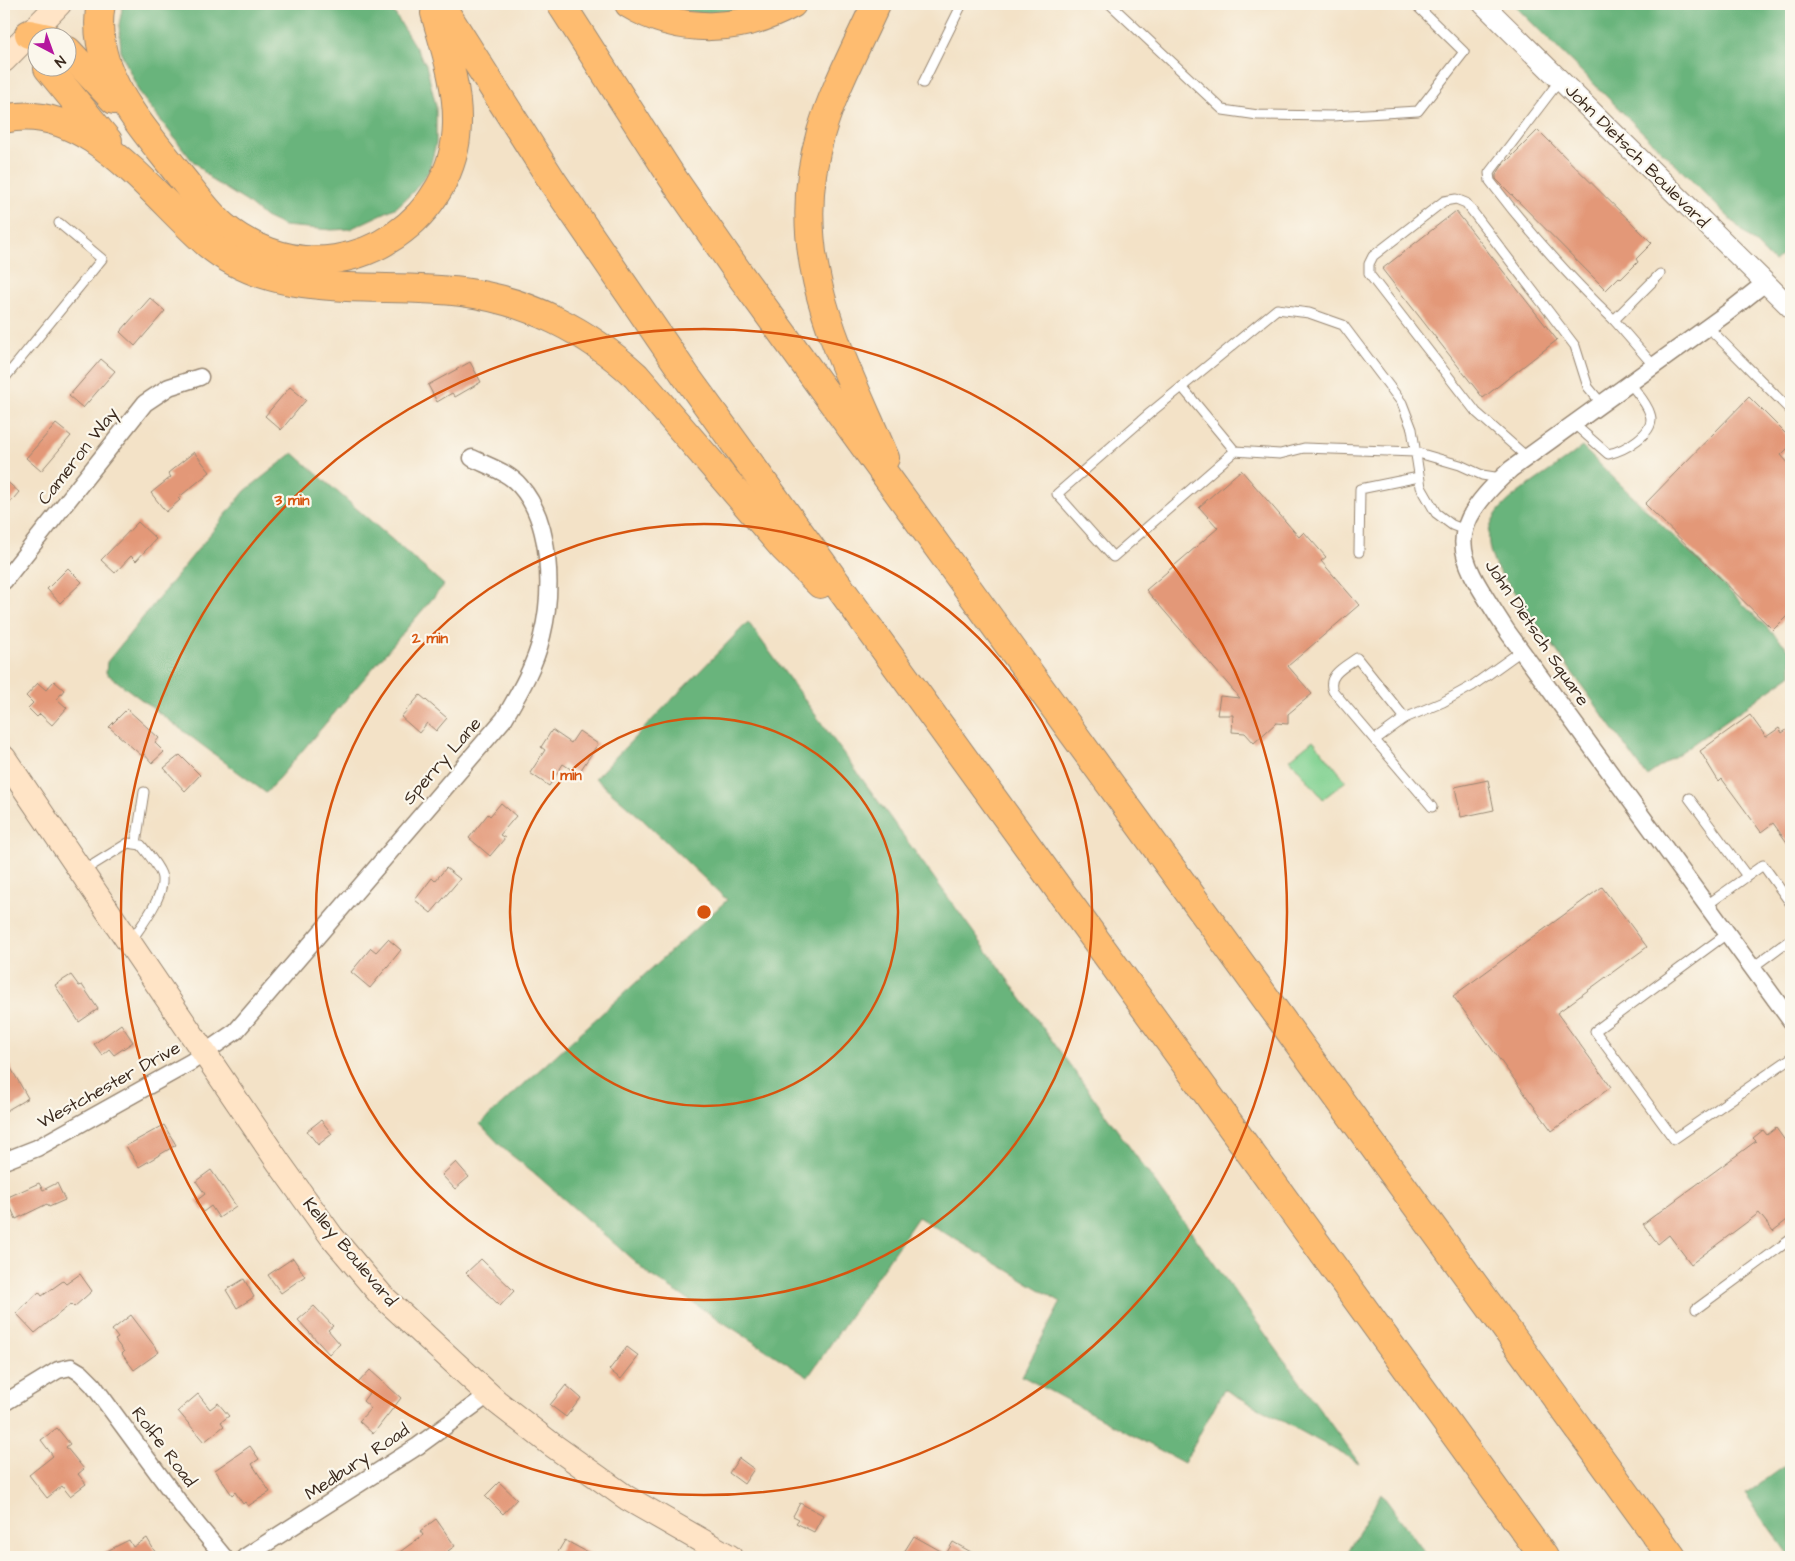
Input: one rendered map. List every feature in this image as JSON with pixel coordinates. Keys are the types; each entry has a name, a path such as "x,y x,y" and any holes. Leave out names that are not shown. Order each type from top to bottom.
{"highway":[{"path":"101,4 100,37 107,65 126,102 148,136"},
{"path":"78,62 148,136 214,217 230,232 249,243 279,256 316,260 341,258 376,247 400,233 422,214 437,193 452,158 457,124 455,92 433,4"},
{"path":"440,4 553,182 646,320 1544,1557"},
{"path":"561,4 705,226 1672,1557"},
{"path":"629,4 669,21 708,27 735,25 760,19 792,4"},
{"path":"876,4 822,130 811,177 808,227 814,271 829,323 905,503"},
{"path":"56,78 142,180"},
{"path":"4,119 31,116 61,122 102,147 142,180 208,244 227,258 256,273 289,282 449,291 486,296 532,310 584,336 611,354 636,376 784,548 877,639"}],"main road":[{"path":"45,28 59,4"},
{"path":"4,60 28,47"},
{"name":"Kelley Boulevard","path":"4,758 332,1237 381,1295 488,1394 628,1498 730,1557"}],"street":[{"name":"John Dietsch Boulevard","path":"1483,4 1791,308"},
{"name":"John Dietsch Square","path":"1765,283 1708,327 1501,478 1488,490 1472,511 1465,530 1464,558 1474,579 1522,651 1791,1021"},
{"name":"Cameron Way","path":"4,580 145,403 169,387 200,378"},
{"name":"Sperry Lane","path":"205,1054 236,1030 252,1013 504,719 525,682 542,637 548,595 548,558 541,525 530,500 521,487 509,476 472,458"},
{"name":"Westchester Drive","path":"4,1162 37,1148 205,1054"},
{"name":"Rolfe Road","path":"4,1403 58,1370 71,1367 81,1373 93,1386 182,1506 224,1557"},
{"name":"Medbury Road","path":"245,1557 418,1446 488,1394"}],"lane":[{"path":"923,83 962,4"},
{"path":"1110,4 1223,110 1258,115 1332,116 1418,111 1464,52 1418,5"},
{"path":"1560,80 1489,173 1490,181 1520,220 1557,262 1614,320 1654,366"},
{"path":"1528,458 1476,412 1369,274 1369,264 1373,256 1444,201 1456,199 1466,203 1575,346 1588,387 1602,404"},
{"path":"4,379 102,259 59,223"},
{"path":"1614,320 1660,274"},
{"path":"1465,530 1452,525 1436,513 1421,487 1415,452 1412,429 1402,402 1343,324 1308,313 1277,309 1057,494 1113,557 1236,451 1280,454 1304,448 1415,452 1460,465 1482,475 1501,478"},
{"path":"1708,327 1791,411"},
{"path":"1574,424 1608,454 1620,452 1631,445 1644,434 1650,422 1650,414 1630,383"},
{"path":"1182,387 1236,451"},
{"path":"1358,552 1360,489 1419,477"},
{"path":"1376,739 1405,718 1443,702 1472,686 1522,651"},
{"path":"1405,718 1357,658 1335,674 1331,687 1432,807"},
{"path":"136,843 144,792"},
{"path":"1689,798 1748,876"},
{"path":"83,874 128,843 141,845 158,868 162,876 162,885 150,912 129,943"},
{"path":"1707,905 1763,865 1791,904"},
{"path":"1728,933 1595,1031 1674,1139 1791,1058"},
{"path":"1753,968 1791,939"},
{"path":"1696,1310 1791,1238"}],"green space":[{"path":"123,4 389,4 426,65 436,106 436,143 429,171 413,192 397,207 350,229 332,230 284,226 265,217 247,202 212,180 191,159 140,94 121,52 119,25"},
{"path":"660,4 764,4 714,16 665,7"},
{"path":"1519,4 1791,4 1791,248 1774,262 1517,8"},
{"path":"1582,447 1791,651 1791,675 1647,776 1496,567 1490,551 1490,526 1503,506 1523,489"},
{"path":"293,453 444,585 266,793 106,673 107,662 245,491"},
{"path":"748,622 1359,1463 1224,1389 1184,1463 1022,1376 1061,1302 918,1217 808,1377 650,1275 532,1171 506,1151 480,1124 727,900 641,818 595,778"},
{"path":"1313,740 1346,781 1323,799 1290,759"},
{"path":"1791,1461 1791,1557 1790,1557 1745,1494"},
{"path":"1381,1493 1428,1557 1345,1557"}],"building":[{"path":"1538,130 1652,243 1636,259 1638,262 1621,279 1619,277 1606,290 1496,179 1496,175 1502,166"},
{"path":"1456,211 1557,340 1483,398 1382,269"},
{"path":"150,298 165,311 135,346 120,332"},
{"path":"101,359 115,371 83,408 69,396"},
{"path":"470,362 481,382 455,397 452,393 437,402 428,385"},
{"path":"290,387 306,400 281,430 265,416"},
{"path":"1749,397 1791,439 1791,445 1781,455 1791,466 1791,612 1773,630 1645,504"},
{"path":"56,424 71,436 41,471 26,458"},
{"path":"194,452 210,472 178,498 180,500 166,512 151,493 171,477 168,473"},
{"path":"1241,470 1299,537 1304,532 1326,557 1321,561 1359,605 1288,666 1312,694 1288,714 1288,724 1276,723 1254,743 1245,733 1232,732 1233,715 1217,715 1220,696 1240,698 1146,590 1218,528 1199,507"},
{"path":"4,479 19,492 4,510"},
{"path":"138,522 156,539 136,561 131,556 115,573 101,560"},
{"path":"68,568 82,582 60,603 47,589"},
{"path":"54,681 64,690 57,699 67,708 52,725 40,714 37,717 28,708 33,703 26,696 38,683 46,690"},
{"path":"420,695 447,718 436,731 427,723 419,733 401,717"},
{"path":"127,709 159,738 155,743 164,752 152,763 144,754 142,756 109,727"},
{"path":"1750,715 1766,737 1779,728 1782,733 1791,727 1791,848 1773,823 1761,832 1722,779 1719,782 1700,751"},
{"path":"552,730 571,743 579,731 598,744 578,774 563,764 549,786 530,773 545,750 541,747"},
{"path":"180,755 200,775 185,791 164,768"},
{"path":"1488,780 1494,810 1461,817 1455,787"},
{"path":"501,803 516,816 500,835 505,838 490,856 469,838 488,814 490,816"},
{"path":"446,868 460,879 431,913 415,900 432,878 435,881"},
{"path":"1602,887 1647,947 1557,1013 1611,1087 1552,1131 1453,996"},
{"path":"388,939 401,950 370,988 351,972 371,948 376,952"},
{"path":"71,975 79,986 82,985 98,1009 79,1022 55,985"},
{"path":"121,1024 133,1042 114,1055 109,1049 102,1055 94,1044"},
{"path":"4,1056 28,1098 4,1112"},
{"path":"321,1120 332,1134 318,1145 307,1131"},
{"path":"164,1125 176,1145 139,1167 126,1146"},
{"path":"1776,1128 1791,1149 1791,1217 1773,1231 1759,1213 1691,1264 1669,1235 1658,1244 1643,1224 1756,1141 1753,1138 1763,1130 1767,1135"},
{"path":"456,1162 469,1177 455,1189 442,1175"},
{"path":"211,1170 236,1206 219,1218 211,1206 203,1212 196,1201 205,1194 196,1181"},
{"path":"39,1183 43,1190 57,1183 65,1200 49,1207 47,1204 16,1219 6,1198"},
{"path":"293,1258 305,1276 281,1293 268,1275"},
{"path":"481,1259 514,1291 500,1306 466,1273"},
{"path":"80,1274 92,1291 74,1307 71,1304 35,1333 16,1313 39,1292 42,1296 63,1281 66,1284"},
{"path":"244,1279 254,1297 237,1308 226,1290"},
{"path":"314,1306 333,1326 328,1330 340,1344 329,1354 298,1320"},
{"path":"131,1315 159,1352 134,1370 122,1354 124,1352 115,1340 118,1338 112,1330"},
{"path":"627,1347 639,1356 621,1379 609,1370"},
{"path":"370,1370 401,1398 373,1434 359,1421 371,1408 363,1401 369,1393 358,1383"},
{"path":"566,1385 581,1398 566,1417 550,1405"},
{"path":"198,1394 210,1409 218,1403 229,1416 221,1422 224,1426 204,1442 178,1411"},
{"path":"57,1428 70,1444 66,1447 84,1469 78,1474 86,1484 70,1496 62,1486 47,1498 29,1475 53,1456 41,1440"},
{"path":"250,1446 259,1459 252,1464 270,1492 248,1506 245,1502 243,1504 235,1492 232,1495 215,1470"},
{"path":"739,1458 754,1469 744,1484 729,1473"},
{"path":"499,1482 517,1499 503,1514 485,1496"},
{"path":"800,1503 823,1515 814,1532 796,1523 799,1519 793,1516"},
{"path":"436,1519 455,1546 448,1551 452,1557 393,1557 423,1535 420,1531"},
{"path":"914,1536 946,1554 953,1542 980,1557 901,1557"},
{"path":"147,1538 158,1557 95,1557 129,1540 133,1547"},
{"path":"565,1540 596,1557 555,1557"}]}
